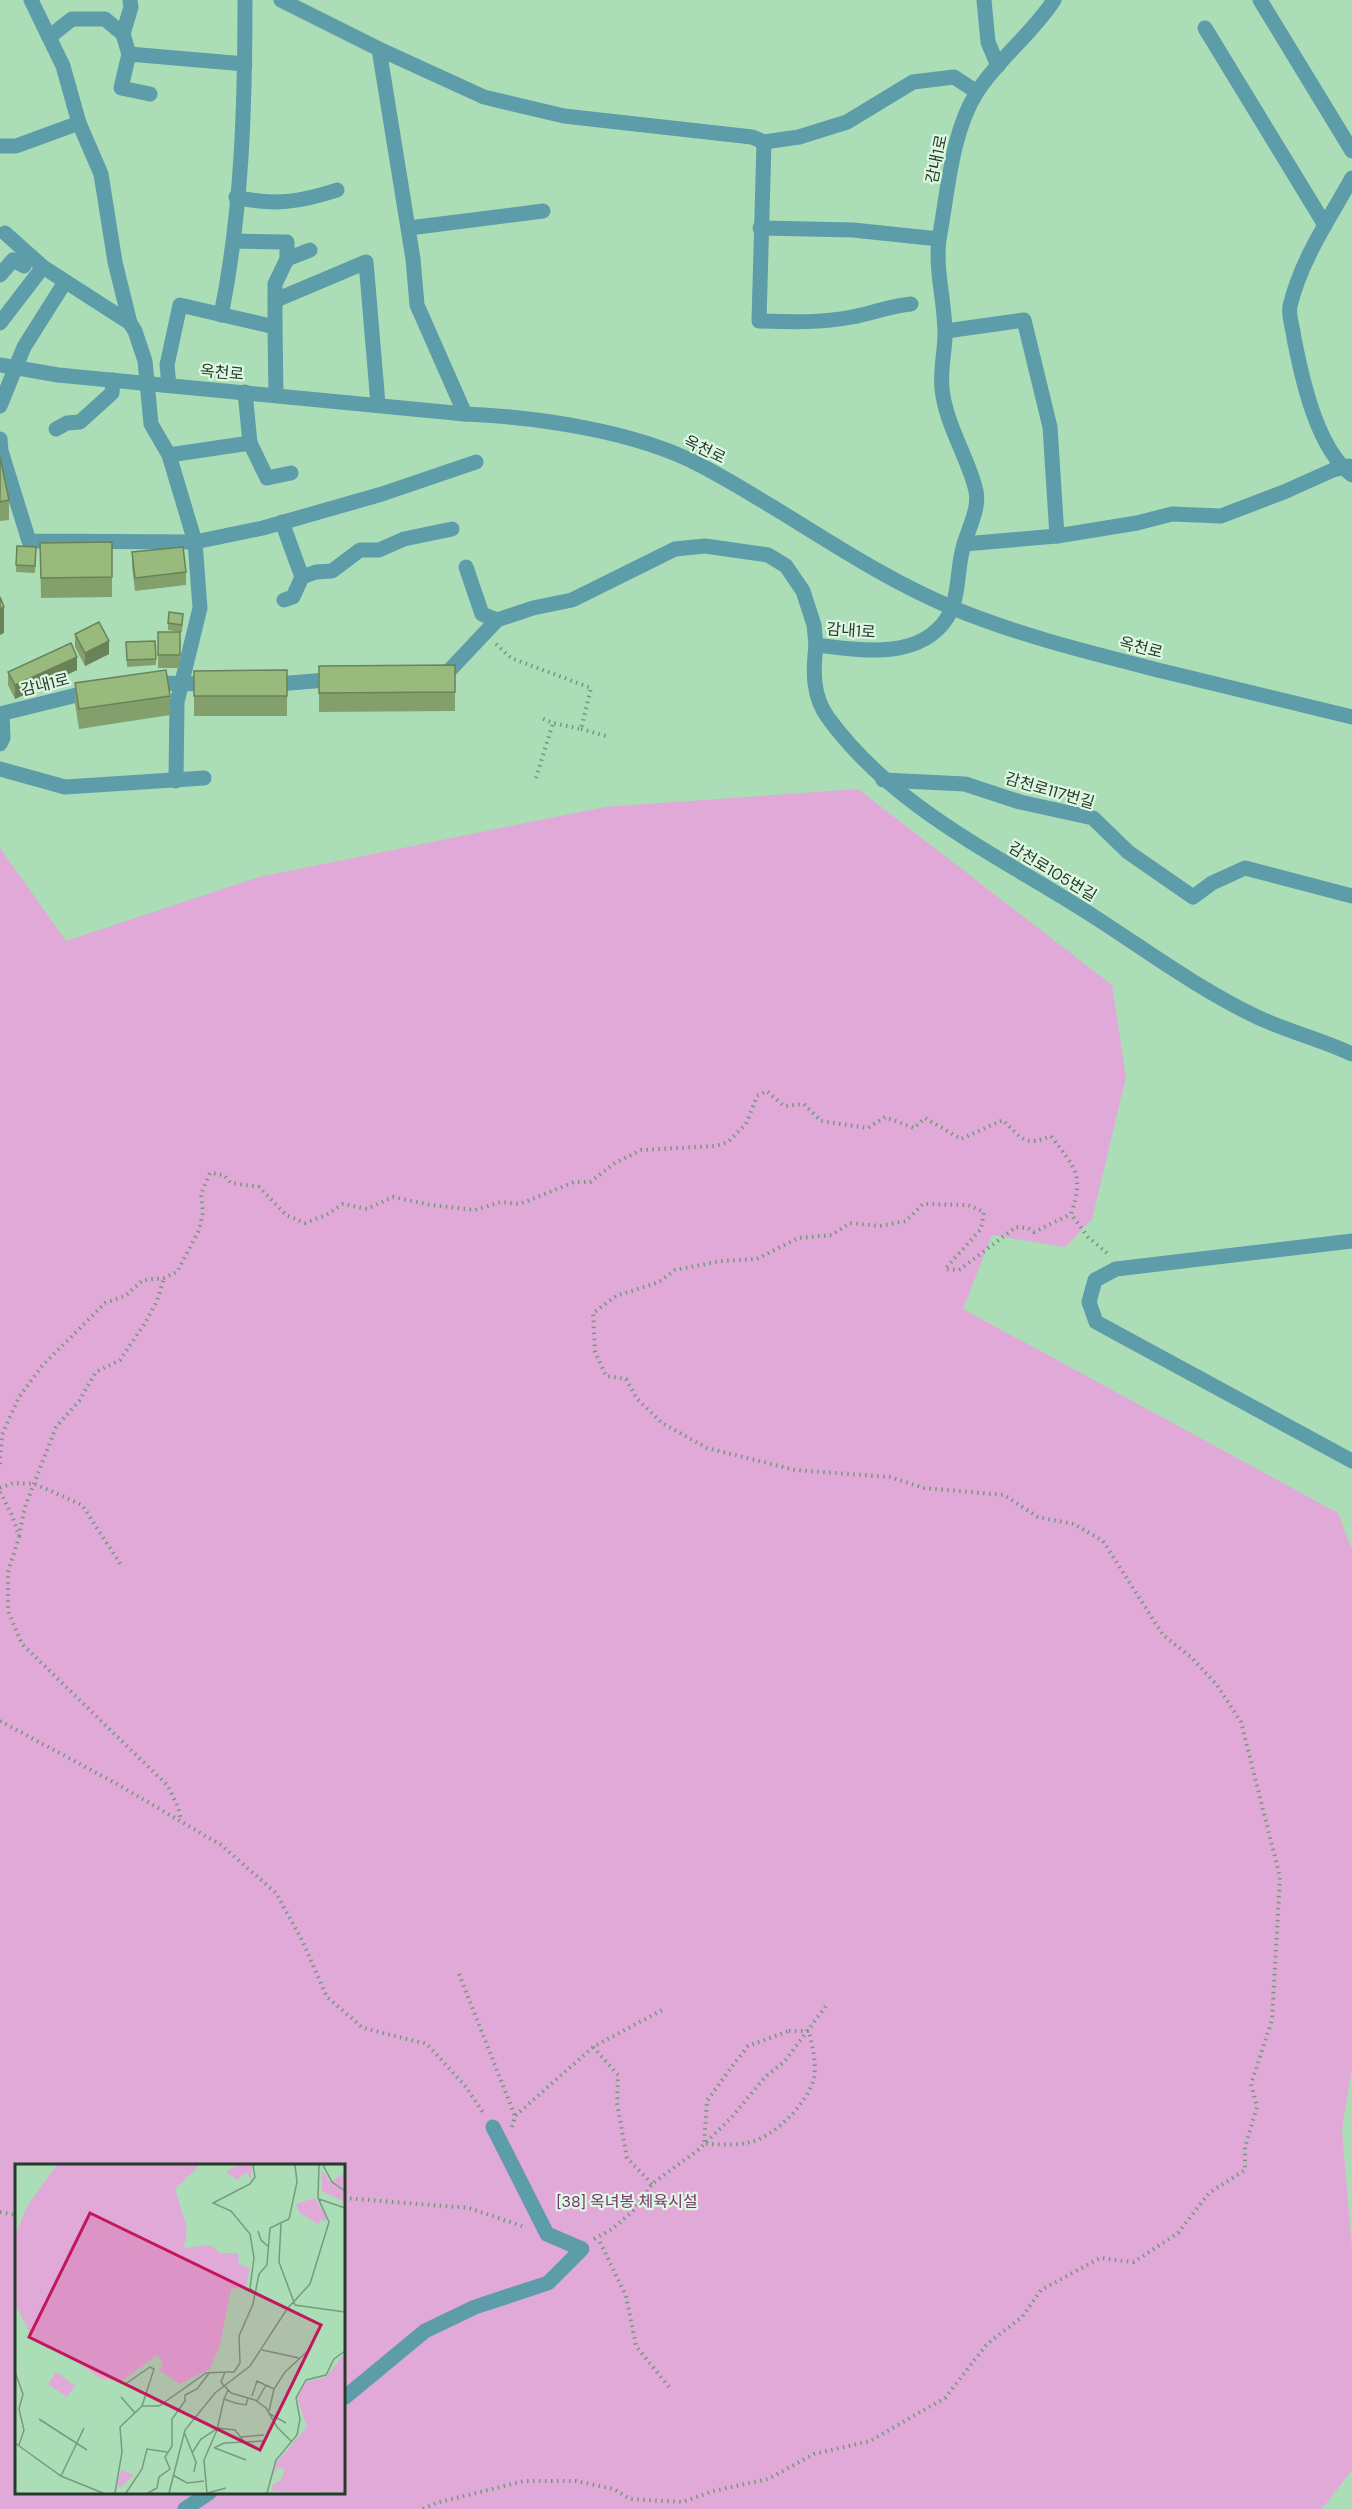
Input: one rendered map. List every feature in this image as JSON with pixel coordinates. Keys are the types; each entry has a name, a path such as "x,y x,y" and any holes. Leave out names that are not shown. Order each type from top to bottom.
{"street":[{"path":"31,0 63,66 79,123 102,174 115,262 130,323 145,361 151,424 169,455 195,542 200,608 177,702 176,781"},
{"path":"130,0 131,7 123,34 129,54 121,88 150,94"},
{"path":"221,315 234,241 245,64 245,0"},
{"path":"281,0 484,97 564,116 752,137 764,142 799,137 847,122 913,82 954,77 977,92"},
{"path":"984,0 988,42 998,66"},
{"name":"감내1로","path":"497,620 523,611 572,600 675,549 705,546 768,555 786,566 803,591 814,625 816,645 871,651 901,648 929,636 947,619 952,607 964,544 978,502 976,487 948,414 942,387 945,332 936,258 939,239 962,123 977,92 1054,0"},
{"path":"1260,0 1352,152"},
{"path":"49,37 72,19 105,19 123,34"},
{"path":"1205,28 1325,225"},
{"path":"380,49 409,228 417,305 465,414"},
{"path":"129,54 245,64"},
{"path":"0,146 16,146 79,123"},
{"path":"764,142 759,321 812,321 852,317 885,307 911,304"},
{"path":"964,544 1057,537 1137,523 1172,514 1221,516 1349,469 1331,453 1301,373 1289,309 1302,269 1352,178"},
{"path":"236,197 252,201 303,201 337,190"},
{"path":"409,228 543,211"},
{"path":"760,228 853,230 939,239"},
{"path":"2,234 43,267 130,323"},
{"path":"234,241 287,242 287,259 275,284 276,395"},
{"path":"287,259 310,250"},
{"path":"0,275 13,260 24,266 28,254"},
{"path":"276,300 366,261 378,404"},
{"path":"0,323 43,267"},
{"path":"0,406 7,367 24,347 65,282"},
{"path":"169,385 166,365 180,305 275,327"},
{"path":"945,332 1024,320 1050,427 1057,537"},
{"name":"옥천로","path":"7,367 113,380 506,416 575,427 656,447 699,464 882,572 952,607 1045,642 1352,717"},
{"path":"56,429 67,423 80,422 112,393 113,380"},
{"path":"245,392 250,443 267,478 291,473"},
{"path":"169,455 250,443"},
{"path":"0,447 29,541 195,542 282,522 392,491 476,462"},
{"path":"282,522 302,577 293,597 284,600"},
{"path":"302,577 315,572 332,571 360,550 379,550 404,539 452,529"},
{"path":"424,674 447,673 497,620 482,614 466,567"},
{"name":"감천로105번길","path":"816,645 813,676 828,718 855,752 883,780 915,805 1093,916 1177,974 1256,1017 1323,1040 1352,1054"},
{"path":"250,686 353,678"},
{"path":"135,685 182,683 227,685"},
{"name":"감내1로","path":"1,714 103,689"},
{"path":"0,744 3,738 1,714"},
{"path":"0,768 65,787 204,778"},
{"name":"감천로117번길","path":"883,780 965,784 1020,802 1093,818 1128,852 1193,897 1212,884 1245,868 1352,896"},
{"path":"1352,1241 1123,1268 1095,1280 1089,1302 1095,1322 1352,1461"},
{"path":"345,2397 425,2331 475,2307 548,2283 582,2249 547,2234 493,2127"},
{"path":"185,2509 208,2494"}],"path":[{"path":"485,634 511,658 591,688 581,729"},
{"path":"539,717 553,723 606,736"},
{"path":"536,778 553,723"},
{"path":"0,1464 2,1435 19,1397 42,1366 105,1303 125,1296 143,1280 164,1278 177,1272 199,1230 203,1213 201,1194 210,1173 224,1175 231,1183 259,1187 286,1215 305,1222 326,1215 343,1204 367,1209 393,1197 431,1205 475,1210 501,1202 520,1204 574,1182 590,1182 615,1163 641,1150 715,1146 728,1142 746,1124 757,1096 767,1091 784,1106 804,1104 821,1121 868,1128 885,1117 914,1128 925,1118 961,1139 1003,1120 1023,1140 1035,1143 1051,1136 1077,1171 1079,1194 1071,1214 1034,1232 1028,1228 1016,1227 959,1270 945,1269 981,1228 984,1212 968,1205 923,1204 906,1221 880,1226 850,1223 832,1235 798,1238 757,1259 721,1261 675,1270 659,1282 615,1296 593,1313 595,1352 606,1376 626,1379 637,1399 662,1423 707,1448 795,1470 890,1477 924,1488 1004,1495 1038,1517 1074,1524 1103,1541 1163,1635 1192,1658 1216,1685 1241,1722 1280,1877 1272,2020 1251,2084 1257,2107 1245,2147 1245,2170 1209,2193 1178,2233 1134,2262 1100,2258 1041,2290 1022,2317 987,2344 945,2398 870,2441 814,2454 768,2479 713,2492 684,2502 630,2499 614,2489 576,2481 524,2481 436,2503 423,2509"},
{"path":"1071,1214 1088,1237 1123,1268"},
{"path":"164,1278 157,1301 146,1323 120,1360 96,1372 79,1401 56,1427 40,1464 36,1484 25,1507 8,1572 8,1611 22,1644 168,1786 178,1807 181,1821"},
{"path":"19,1537 0,1490 14,1483 36,1484 82,1505 121,1565"},
{"path":"0,1721 221,1845 276,1893 302,1940 327,1997 363,2028 427,2044 466,2087 493,2127"},
{"path":"459,1974 516,2116"},
{"path":"582,2249 597,2236 612,2229 634,2210 652,2184 704,2144 731,2118 765,2077 785,2061 825,2006"},
{"path":"505,2150 516,2116 593,2047 664,2008"},
{"path":"704,2144 707,2101 748,2046 789,2031 808,2031"},
{"path":"704,2144 750,2143 778,2130 797,2107 814,2078 814,2052 808,2031"},
{"path":"593,2047 618,2074 617,2103 627,2158 652,2184"},
{"path":"345,2198 470,2208 547,2234"},
{"path":"0,2212 15,2215"},
{"path":"597,2236 626,2296 636,2346 669,2387"}],"green space":[{"name":"[38] 옥녀봉 체육시설","path":"858,789 1112,985 1126,1077 1092,1219 1065,1247 992,1235 963,1309 1338,1513 1352,1550 1352,2068 1342,2129 1352,2250 1352,2470 1322,2509 0,2509 0,848 66,941 259,877 605,807"}],"building":[{"path":"0,457 9,500 0,502"},
{"path":"112,542 112,577 41,578 40,543"},
{"path":"17,546 36,547 35,566 16,565"},
{"path":"183,547 186,572 135,578 132,552"},
{"path":"0,597 4,607 0,609"},
{"path":"169,612 183,614 182,625 168,623"},
{"path":"99,622 109,641 85,653 75,634"},
{"path":"158,632 180,632 180,655 158,655"},
{"path":"155,641 156,659 127,660 126,642"},
{"path":"71,643 77,657 15,685 8,672"},
{"path":"455,665 455,692 319,693 319,666"},
{"path":"166,670 170,696 79,709 75,683"},
{"path":"287,670 287,696 194,696 194,671"}]}
